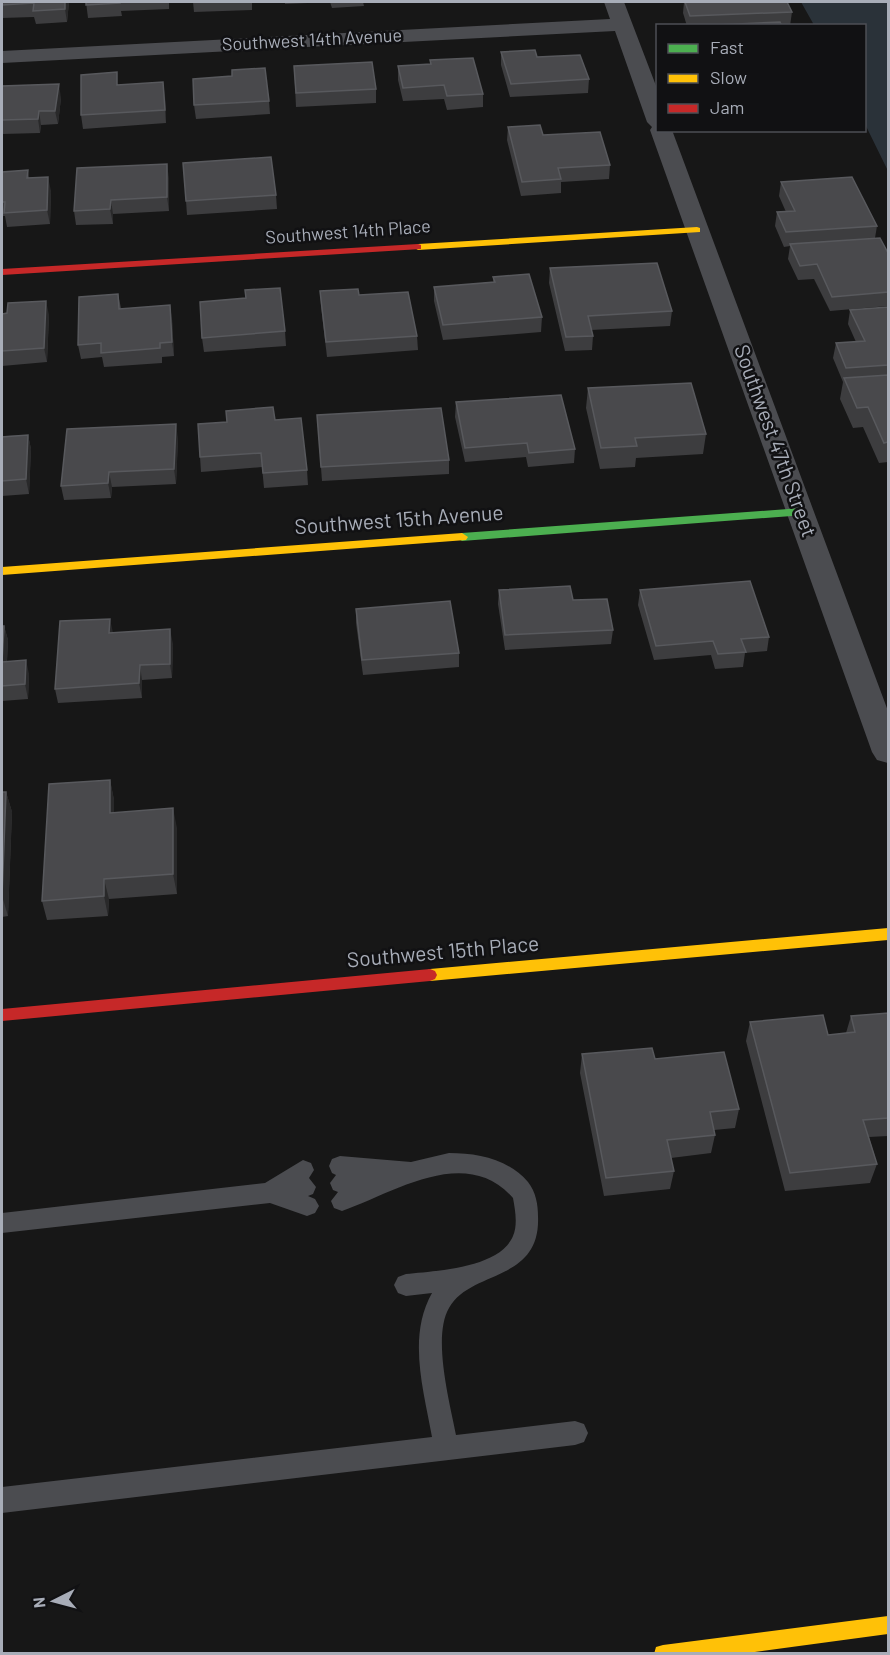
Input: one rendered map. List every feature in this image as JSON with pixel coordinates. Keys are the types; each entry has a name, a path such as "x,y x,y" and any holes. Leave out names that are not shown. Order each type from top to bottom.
{"street":[{"path":"614,2 656,119"},
{"name":"Southwest 14th Avenue","path":"2,57 622,25"},
{"name":"Southwest 47th Street","path":"662,132 888,752"},
{"name":"Southwest 14th Place","path":"2,272 697,230"},
{"name":"Southwest 15th Avenue","path":"2,571 801,512"},
{"name":"Southwest 15th Place","path":"2,1015 710,948 888,934"},
{"path":"663,1653 888,1625"}],"lane":[{"path":"411,1171 341,1183 458,1163 483,1165 504,1175 524,1194 528,1220 521,1245 494,1266 468,1278 439,1301 431,1333 446,1447"},
{"path":"2,1223 305,1188 270,1193"},
{"path":"406,1285 468,1278"},
{"path":"2,1500 575,1433"}],"shaded area":[{"path":"801,2 888,2 888,171 866,126 866,24 813,24"}],"building":[{"path":"2,2 65,2 65,9 33,11 34,3 2,5"},
{"path":"86,2 120,2 120,3 86,5"},
{"path":"685,2 787,2 792,12 690,16"},
{"path":"780,22 781,24 737,24"},
{"path":"535,50 537,57 580,55 589,79 511,84 501,52"},
{"path":"473,58 483,94 447,96 444,85 403,88 398,66 431,64 430,60"},
{"path":"372,62 376,89 296,93 294,66"},
{"path":"265,68 269,101 194,105 193,79 232,76 232,70"},
{"path":"117,72 117,85 163,82 165,110 81,115 81,75"},
{"path":"59,84 55,111 39,111 38,119 2,120 2,86"},
{"path":"540,125 543,135 600,132 610,165 558,168 561,179 522,182 508,127"},
{"path":"271,157 276,195 186,201 183,163"},
{"path":"167,164 167,197 111,200 110,209 74,211 77,168"},
{"path":"28,170 27,178 48,177 47,210 4,213 2,172"},
{"path":"852,177 877,226 786,232 777,212 795,211 781,182"},
{"path":"880,238 888,253 888,292 832,297 817,264 800,266 790,244"},
{"path":"657,263 672,311 588,316 593,336 566,337 550,268"},
{"path":"529,274 542,317 443,325 434,287 495,282 493,277"},
{"path":"280,288 285,331 202,338 200,302 246,298 245,290"},
{"path":"358,289 359,295 408,292 417,336 326,342 320,291"},
{"path":"118,294 119,309 170,305 172,342 160,343 160,348 101,353 101,343 78,345 79,297"},
{"path":"46,301 44,348 2,351 2,314 7,313 8,303"},
{"path":"888,307 888,365 846,368 836,343 865,341 850,310"},
{"path":"888,375 888,442 884,443 868,407 857,408 844,378"},
{"path":"691,383 706,434 635,438 637,446 601,448 588,388"},
{"path":"561,395 575,449 529,453 527,443 465,448 456,402"},
{"path":"273,407 275,420 301,418 307,470 263,473 261,453 200,457 198,424 227,422 226,411"},
{"path":"441,408 449,460 321,467 317,415"},
{"path":"176,424 174,469 109,472 108,483 61,486 67,429"},
{"path":"28,435 26,479 2,481 2,437"},
{"path":"750,581 769,637 741,639 746,652 718,654 713,641 656,646 640,590"},
{"path":"570,586 573,600 607,599 613,630 505,635 499,590"},
{"path":"450,601 459,653 362,660 356,609"},
{"path":"110,619 109,633 170,629 170,664 140,665 139,683 55,689 60,621"},
{"path":"2,626 4,626 2,662"},
{"path":"26,660 25,684 2,686 2,662"},
{"path":"110,780 110,813 173,808 173,874 104,879 104,896 42,901 49,784"},
{"path":"2,792 6,792 2,896"},
{"path":"888,1013 888,1118 863,1120 877,1164 790,1173 750,1022 823,1015 828,1035 855,1032 851,1016"},
{"path":"652,1048 655,1059 724,1052 739,1109 710,1112 715,1135 667,1140 674,1171 606,1178 582,1054"}],"traffic: fast":[{"path":"462,537 801,512"}],"traffic: slow":[{"path":"418,247 697,230"},
{"path":"2,571 462,537"},
{"path":"430,975 888,934"},
{"path":"663,1654 888,1625"}],"traffic: jam":[{"path":"2,272 418,247"},
{"path":"2,1015 430,975"}]}
